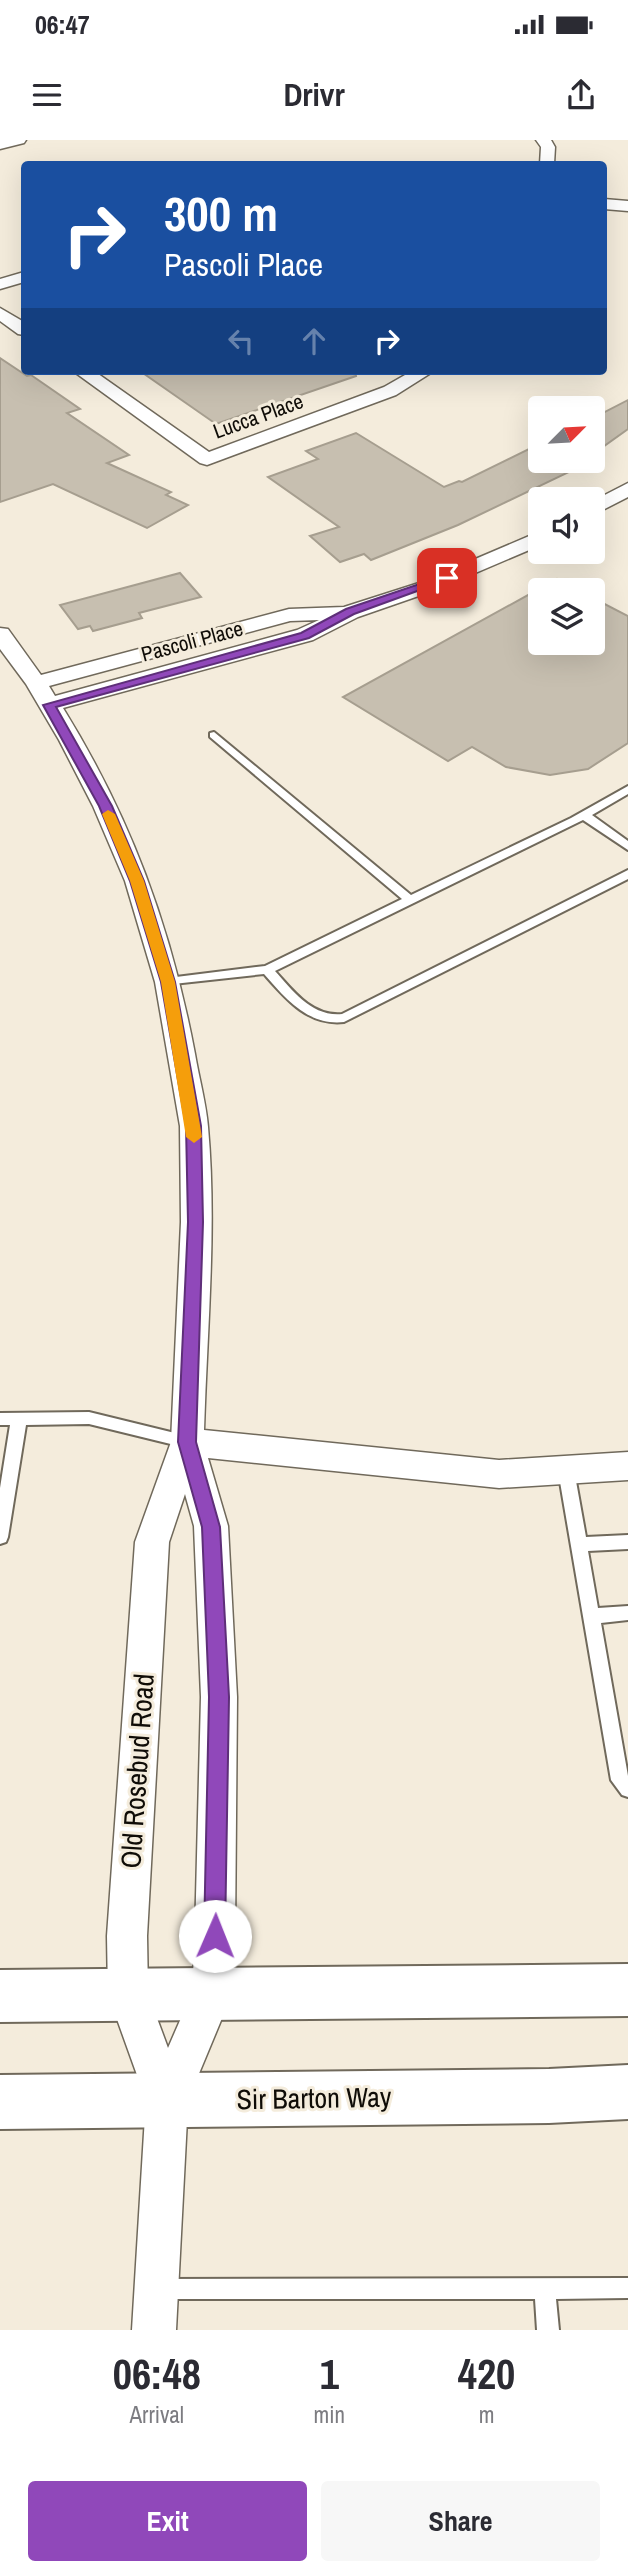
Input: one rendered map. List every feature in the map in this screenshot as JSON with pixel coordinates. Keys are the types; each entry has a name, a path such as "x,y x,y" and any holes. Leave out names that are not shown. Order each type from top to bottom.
{"main road":[{"path":"0,1996 628,1990"},
{"name":"Sir Barton Way","path":"0,2102 549,2096 628,2092"}],"street":[{"path":"0,145 19,140"},
{"path":"543,140 548,148 547,161"},
{"path":"607,204 628,206"},
{"path":"0,285 21,278"},
{"path":"0,313 21,328"},
{"name":"Lucca Place","path":"88,375 208,459 390,391 418,375"},
{"path":"605,503 626,493"},
{"name":"Pascoli Place","path":"42,694 305,635 350,612 426,587 528,543"},
{"name":"Old Rosebud Road","path":"0,634 42,694 105,806 137,881 168,982 194,1126 195,1222 187,1442 152,1542 127,1936 128,1994 167,2100"},
{"path":"187,1442 499,1474 628,1466"},
{"name":"Old Rosebud Road","path":"154,2309 167,2100 212,1994 219,1684 211,1527 187,1442"}],"lane":[{"path":"214,735 410,900"},
{"path":"168,982 267,970 584,815 628,789"},
{"path":"584,815 628,846"},
{"path":"267,970 302,1006 321,1018 332,1021 344,1018 628,874"},
{"path":"0,1419 89,1418 187,1442"},
{"path":"0,1537 19,1419"},
{"path":"566,1470 620,1780 628,1789"},
{"path":"578,1544 628,1542"},
{"path":"591,1616 628,1613"},
{"path":"154,2309 545,2288 628,2288"},
{"path":"545,2288 548,2330"}],"building":[{"path":"0,358 21,372 21,375 31,375 80,409 67,413 129,455 107,463 171,492 166,495 188,505 147,528 53,484 0,502"},
{"path":"146,375 356,375 356,376 216,424"},
{"path":"628,400 628,429 606,445 606,411"},
{"path":"356,433 444,487 462,482 528,449 528,473 567,473 538,487 528,487 528,492 458,525 371,560 364,554 340,562 310,536 339,527 268,477 318,459 306,451"},
{"path":"180,573 201,597 139,613 142,618 93,631 90,626 78,629 60,605"},
{"path":"528,595 528,655 605,655 605,604 628,616 628,743 588,769 550,775 506,767 472,747 448,761 343,697"}],"slow traffic":[{"path":"108,814 137,881 168,982 194,1137"}],"route":[{"path":"215,1936 219,1697 211,1527 187,1442 188,1352 195,1222 194,1126 168,982 137,881 105,806 71,740 49,705 305,635 350,612 447,578"}]}
